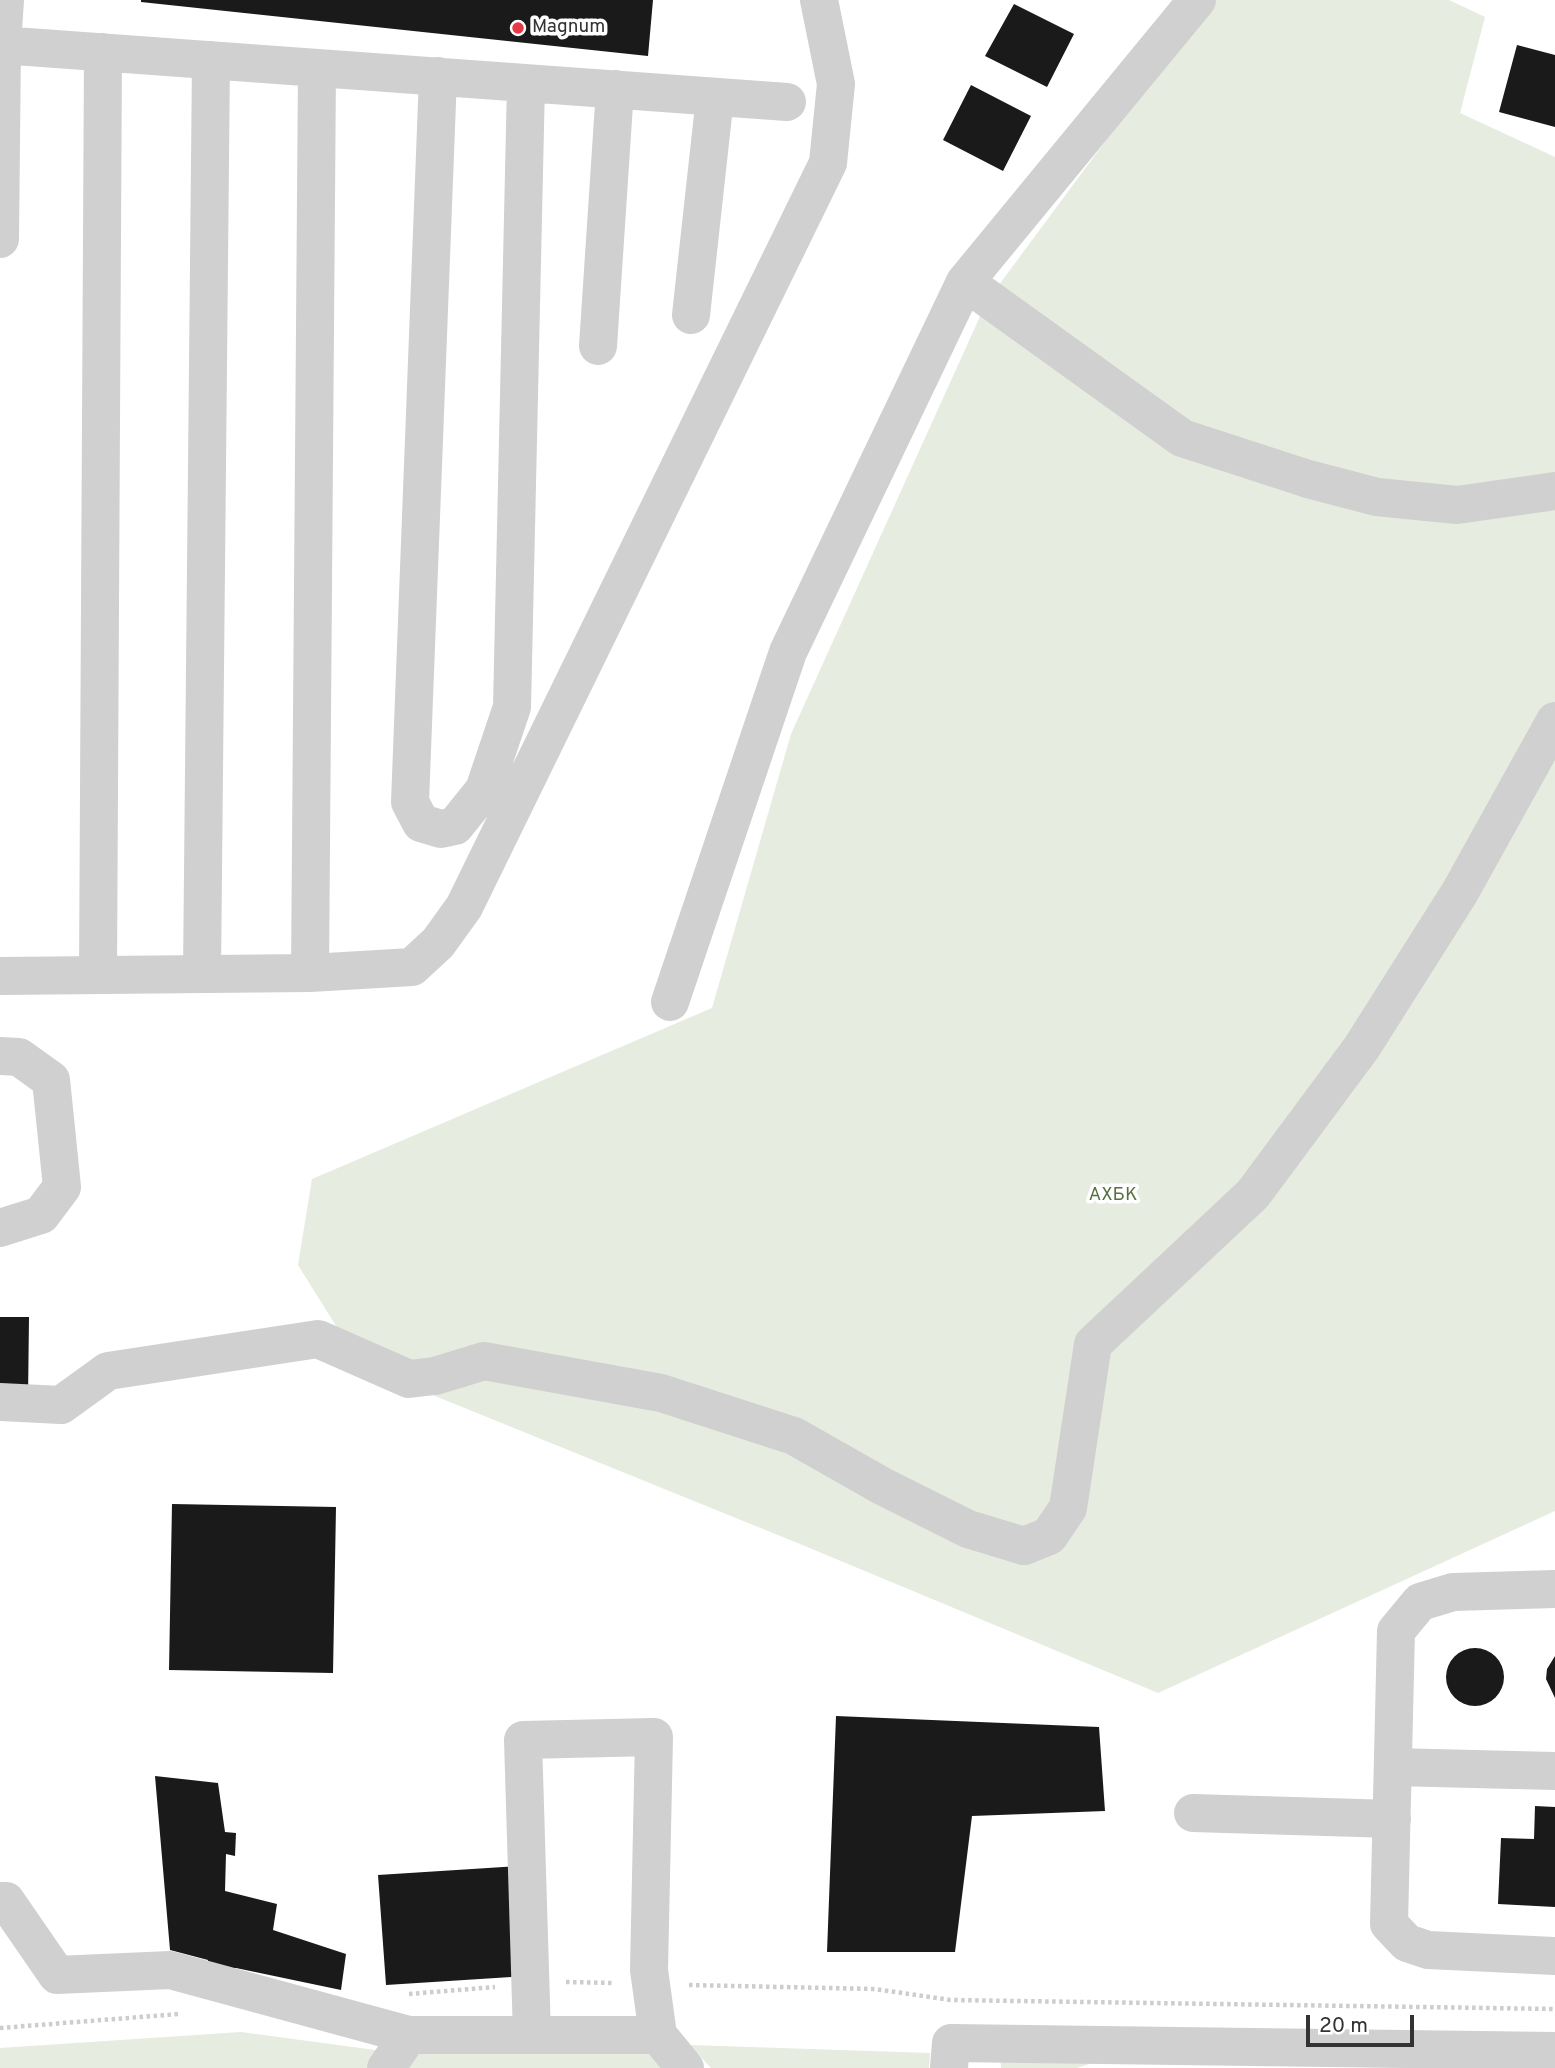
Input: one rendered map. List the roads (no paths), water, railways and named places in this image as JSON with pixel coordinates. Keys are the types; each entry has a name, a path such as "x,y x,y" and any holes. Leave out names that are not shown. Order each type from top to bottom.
{"street":[{"path":"0,239 1,45 5,0"},
{"path":"0,976 310,973 412,967 438,943 464,907 828,163 836,83 819,0"},
{"path":"670,1002 788,652 965,282 1198,0"},
{"path":"1,45 788,102"},
{"path":"98,975 103,52"},
{"path":"202,974 211,60"},
{"path":"310,973 317,68"},
{"path":"438,76 410,802 421,823 441,829 455,826 484,790 512,707 526,83"},
{"path":"597,346 615,89"},
{"path":"691,315 715,97"},
{"path":"965,282 1182,438 1308,479 1377,497 1457,505 1555,491"},
{"path":"0,1402 61,1405 108,1371 318,1339 409,1379 435,1376 484,1362 661,1393 794,1436 882,1486 968,1529 1024,1546 1049,1536 1068,1507 1093,1344 1253,1194 1362,1047 1460,892 1555,721"},
{"path":"0,1056 19,1057 51,1080 62,1187 41,1215 0,1228"},
{"path":"1555,1589 1454,1592 1420,1602 1396,1631 1389,1924 1407,1943 1428,1950 1555,1955"},
{"path":"532,2035 523,1740 654,1737 649,1970 658,2035 685,2068"},
{"path":"1393,1767 1555,1771"},
{"path":"1193,1813 1392,1819"},
{"path":"0,1901 6,1901 57,1975 170,1970 392,2030 532,2035 658,2035"},
{"path":"386,2068 392,2030"},
{"path":"949,2068 951,2043 1555,2051"},
{"path":"1117,2068 1197,2047"}],"place":[{"name":"Magnum","path":"518,28"}],"park label":[{"name":"АХБК","path":"1113,1196"}]}
